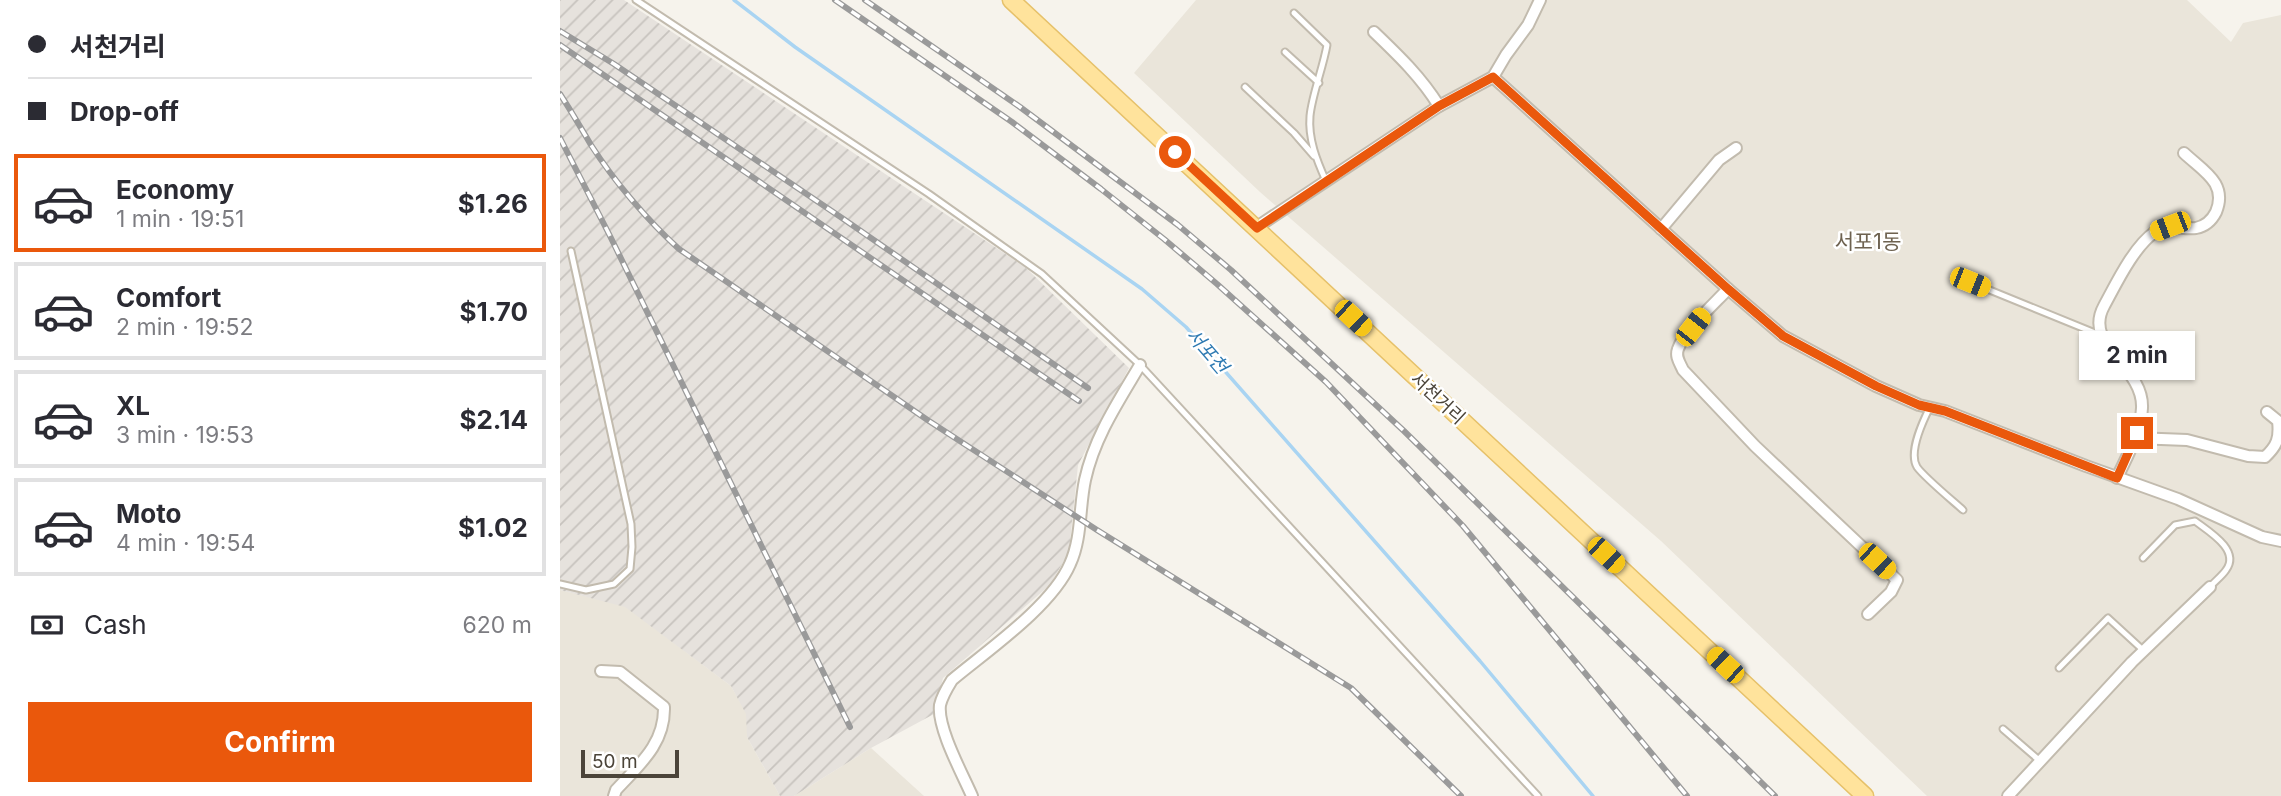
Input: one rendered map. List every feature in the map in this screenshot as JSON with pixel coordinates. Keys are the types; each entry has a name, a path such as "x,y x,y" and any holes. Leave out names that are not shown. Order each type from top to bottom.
{"main road":[{"name":"서천거리","path":"1011,0 1864,796"}],"street":[{"path":"1257,228 1439,106 1493,77 1528,25 1540,0"},
{"path":"1374,32 1425,84 1439,106"},
{"path":"1493,77 1783,336 1876,386 1919,405 1945,411 2178,499 2262,537 2281,541"},
{"path":"1661,229 1719,160 1736,148"},
{"path":"2117,478 2135,438 2143,407 2139,386 2100,335 2097,324 2101,310 2122,273 2155,232 2170,226 2196,228 2206,225 2214,216 2221,198 2216,183 2184,153"},
{"path":"1728,289 1684,340 1677,351 1677,359 1683,370 1755,446 1897,580 1891,592 1868,614"},
{"path":"972,796 941,718 940,706 944,693 952,680 1039,606 1061,580 1075,550 1085,480 1097,440 1140,365"},
{"path":"2135,438 2188,440 2248,456 2265,457 2275,448 2280,435 2278,421 2267,412"},
{"path":"2008,796 2144,651 2210,587"},
{"path":"601,671 620,673 664,707 664,724 650,753 616,790 614,796"}],"lane":[{"path":"636,0 929,194 1042,274 1140,365 1538,796"},
{"path":"1294,13 1326,44 1310,116 1316,158 1326,181"},
{"path":"1285,52 1319,83"},
{"path":"1245,87 1294,133 1316,158"},
{"path":"560,584 586,590 614,584 630,569 632,547 631,524 571,251"},
{"path":"1970,282 2100,335"},
{"path":"1930,407 1921,425 1914,453 1917,466 1963,510"},
{"path":"2143,558 2175,526 2195,521 2226,545 2231,560 2228,568 2210,587"},
{"path":"2059,668 2108,618 2144,651"},
{"path":"2003,729 2040,761"}],"shaded area":[{"path":"560,0 624,0 1025,267 1129,368 1078,465 1069,552 1050,585 943,678 934,714 871,748 794,796 780,796 747,737 746,714 731,686 625,607 560,590"},
{"path":"1196,0 2187,0 2231,42 2243,23 2281,15 2281,796 1927,796 1661,541 1260,192 1134,73"},
{"path":"560,590 625,606 731,686 747,714 747,737 780,796 560,796"},
{"path":"871,748 924,796 794,796"}],"waterway":[{"name":"서포천","path":"734,0 795,47 1142,289 1186,327 1480,661 1593,796"}],"railway":[{"path":"835,0 1012,122 1101,189 1217,284 1326,382 1463,526 1687,796"},
{"path":"865,0 1020,107 1178,225 1231,270 1404,431 1775,796"},
{"path":"560,31 614,64 842,218 1088,388"},
{"path":"560,45 1079,401"},
{"path":"560,94 610,172 643,213 679,249 929,421 1097,530 1351,688 1461,796"},
{"path":"560,138 850,727"}],"district":[{"name":"서포1동","path":"1868,241"}],"route":[{"path":"1175,152 1257,228 1439,106 1493,77 1783,336 1876,386 1919,405 1945,411 2117,478 2137,433"}]}
